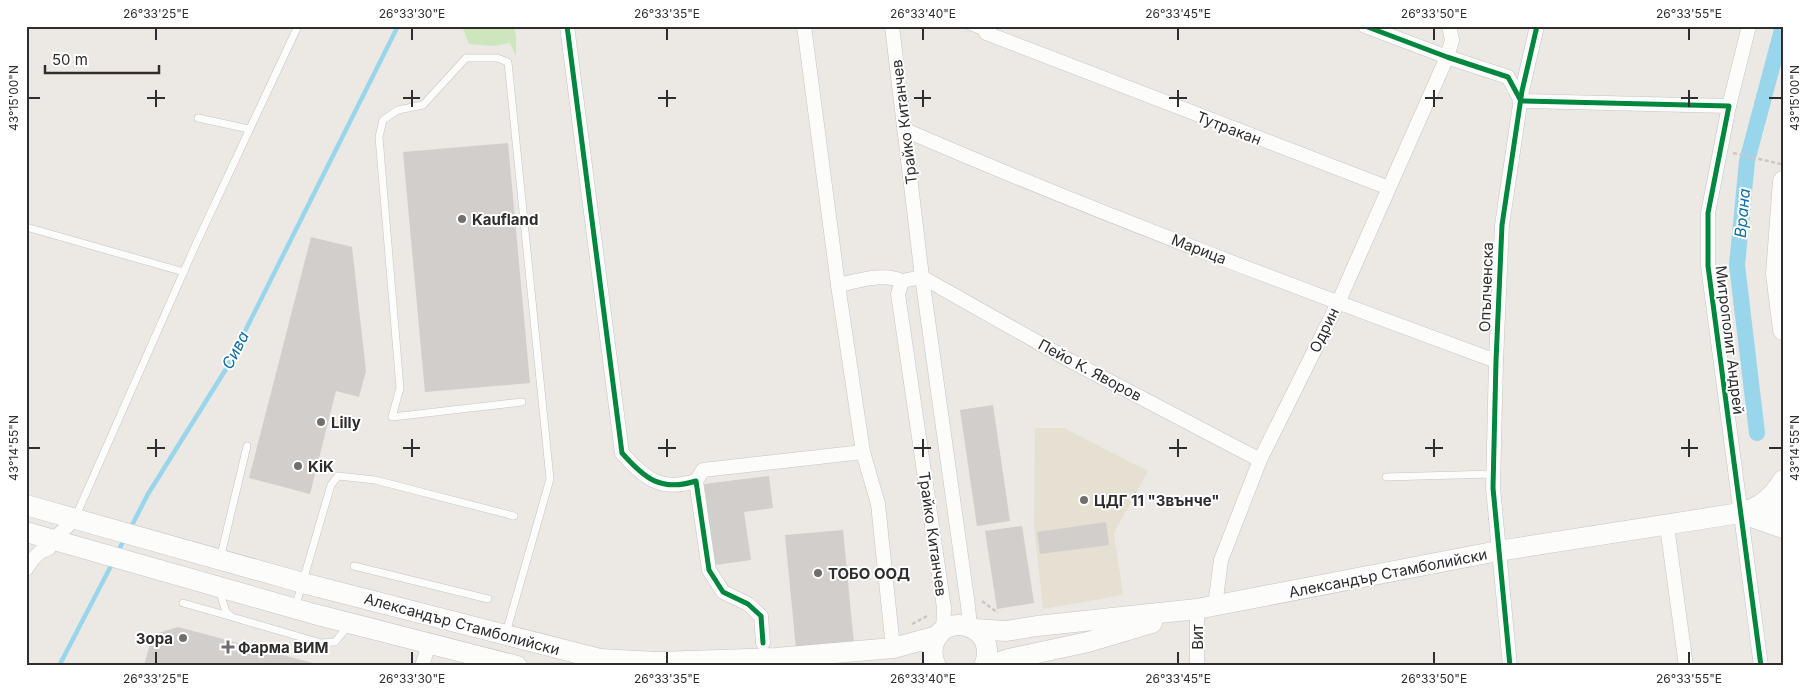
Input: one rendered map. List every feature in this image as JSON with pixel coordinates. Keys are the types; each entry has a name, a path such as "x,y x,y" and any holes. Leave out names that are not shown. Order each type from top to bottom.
{"main road":[{"path":"1783,181 1776,274 1783,330"},
{"path":"1740,513 1765,502 1783,480"},
{"name":"Александър Стамболийски","path":"26,506 303,583 600,659 657,662 776,658 893,648 940,633 951,626 959,625 1006,631 1036,626 1206,608 1498,551 1667,526 1740,513"},
{"path":"1740,513 1783,508"},
{"path":"1740,513 1783,528"},
{"name":"Александър Стамболийски","path":"26,532 350,624 517,666"},
{"name":"Александър Стамболийски","path":"972,628 981,634 986,642 988,650 986,666 1009,659 1088,642 1206,608"},
{"path":"936,666 932,653 940,633"}],"street":[{"path":"567,26 622,453 634,468 653,482 681,486 696,481 703,470 863,452"},
{"path":"804,26 838,285 863,452 878,504 893,648"},
{"name":"Трайко Китанчев","path":"892,26 922,277 972,628"},
{"path":"1366,26 1447,57 1508,77 1521,101 1729,106"},
{"name":"Одрин","path":"1206,608 1220,560 1260,460 1338,303 1447,57 1452,40 1449,26"},
{"name":"Опълченска","path":"1510,666 1493,488 1496,361 1502,225 1521,101 1537,26"},
{"name":"Митрополит Андрей","path":"1749,26 1729,106 1708,213 1708,266 1761,666"},
{"name":"Тутракан","path":"986,33 1389,188"},
{"name":"Марица","path":"905,130 994,168 1338,303 1496,361"},
{"path":"838,285 884,277 893,277 902,282 922,277"},
{"name":"Пейо К. Яворов","path":"922,277 1069,360 1260,460"},
{"name":"Трайко Китанчев","path":"902,282 898,294 944,608 940,633"},
{"path":"696,481 709,570 723,592 748,604 760,616 763,643"},
{"path":"26,569 40,552 49,548 54,539 75,519"},
{"path":"1667,526 1686,666"},
{"name":"Вит","path":"1197,666 1206,608"},
{"path":"422,666 429,644"}],"lane":[{"path":"75,519 184,272 298,26"},
{"path":"969,26 986,33"},
{"path":"505,635 550,478 508,62 497,58 466,58 423,105 398,110 383,120 379,137 400,388 392,417 522,402"},
{"path":"198,118 249,129"},
{"path":"26,227 184,272"},
{"path":"220,559 247,446"},
{"path":"1386,477 1493,474"},
{"path":"295,608 331,485 338,476 375,480 514,516"},
{"path":"354,566 488,599"},
{"path":"218,586 226,612 232,617"},
{"path":"183,603 321,643 335,642 350,624"}],"path":[{"path":"1728,152 1783,164"},
{"path":"910,625 944,608"}],"shaded area":[{"name":"ЦДГ 11 \"Звънче\"","path":"1035,428 1064,428 1148,471 1114,533 1123,595 1043,609 1034,528"}],"green space":[{"path":"464,26 514,26 516,56 510,43 494,46 469,44 463,29"}],"building":[{"name":"Kaufland","path":"508,143 530,383 425,392 403,152"},
{"path":"311,237 352,247 366,371 359,397 336,391 310,494 249,478"},
{"path":"993,405 1010,521 977,526 960,410"},
{"path":"769,476 773,508 744,512 751,560 715,565 704,484"},
{"path":"1106,522 1109,545 1040,554 1037,532"},
{"path":"1022,526 1034,603 997,609 985,531"},
{"name":"ТОБО ООД","path":"843,530 854,644 796,649 785,535"},
{"path":"178,627 320,666 144,666 152,635"}],"waterway":[{"name":"Сива","path":"130,529 148,494 226,369 398,26"},
{"name":"Врана","path":"1757,433 1737,265 1747,161 1783,26"},
{"name":"Сива","path":"117,553 125,538"},
{"name":"Сива","path":"59,666 113,562"}],"cycle path":[{"path":"567,26 622,453 638,470 654,481 673,485 696,481 709,570 723,592 748,604 761,616 763,643"},
{"path":"1365,26 1447,57 1508,77 1521,101 1729,106 1708,213 1708,266 1761,666"},
{"path":"1510,666 1493,488 1496,361 1502,225 1522,91 1537,26"}],"place":[{"name":"Kaufland","path":"462,219"},
{"name":"Lilly","path":"321,422"},
{"name":"KiK","path":"298,466"},
{"name":"ЦДГ 11 \"Звънче\"","path":"1084,500"},
{"name":"ТОБО ООД","path":"818,573"},
{"name":"Зора","path":"183,638"},
{"name":"Фарма ВИМ","path":"228,647"}]}
